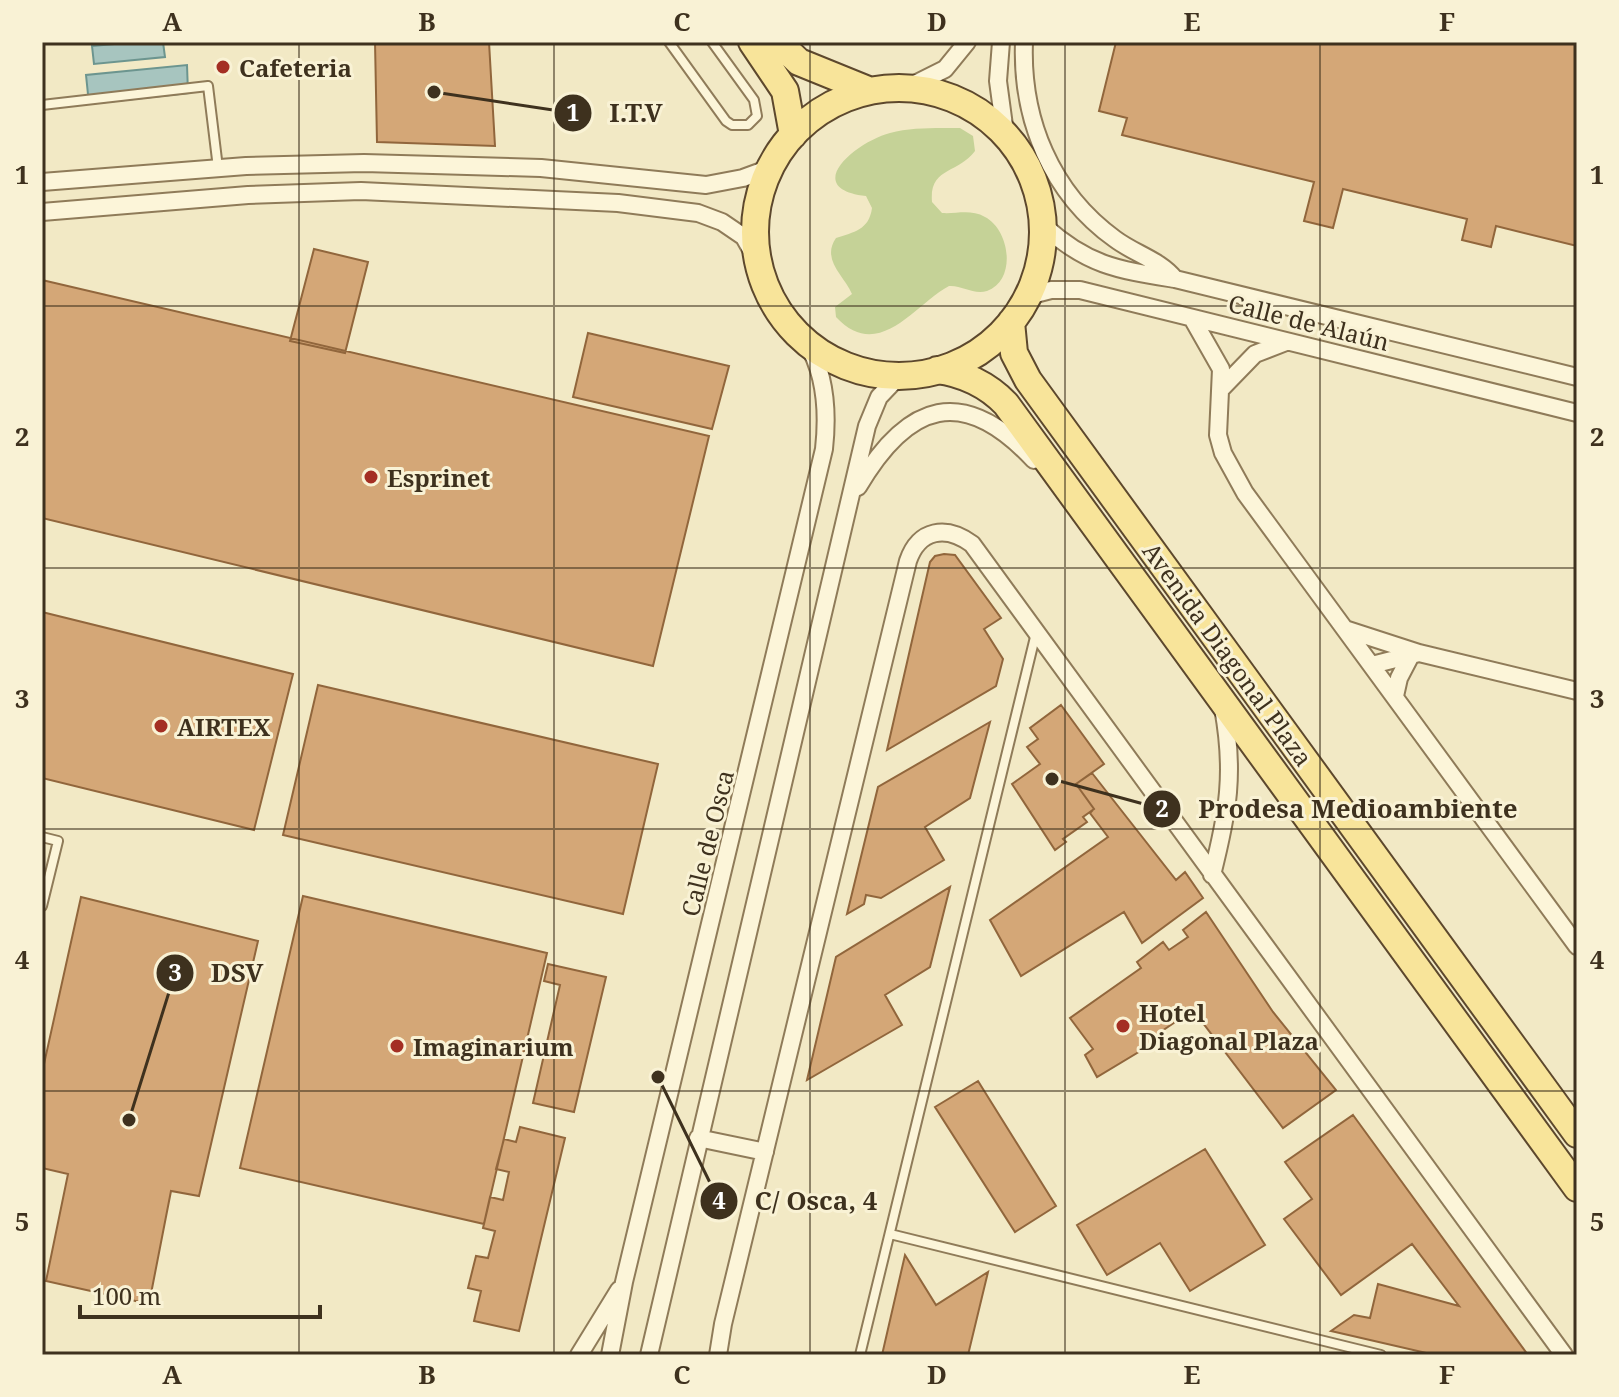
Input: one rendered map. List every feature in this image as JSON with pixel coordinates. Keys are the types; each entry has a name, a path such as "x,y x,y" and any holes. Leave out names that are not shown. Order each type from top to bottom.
{"main road":[{"path":"752,42 785,91 793,135"},
{"path":"778,42 809,67 868,90"},
{"path":"909,87 967,103 1005,133 1034,179 1044,226 1039,264 1028,296 1011,322 989,343 965,359 937,370 899,376 850,367 807,343 784,320 767,292 758,262 755,230 759,198 770,168 793,135 827,108 868,90 909,87"},
{"name":"Avenida Diagonal Plaza","path":"1011,322 1014,353 1028,380 1577,1134"},
{"name":"Avenida Diagonal Plaza","path":"937,370 955,373 997,395 1577,1188"}],"street":[{"path":"909,87 945,69 967,42"},
{"path":"1001,42 998,81 1005,133"},
{"path":"1024,42 1030,112 1054,173 1100,228 1131,250 1165,267 1175,279"},
{"path":"42,182 218,168 364,163 473,165 706,185 732,181 770,168"},
{"path":"42,212 248,195 361,191 602,202 698,213 722,222 744,237 758,262"},
{"name":"Calle de Alaún","path":"1044,226 1072,250 1097,264 1175,279 1577,377"},
{"name":"Calle de Alaún","path":"1028,296 1051,290 1080,290 1577,413"},
{"path":"1192,318 1221,369 1222,388 1216,413 1218,435 1227,462 1245,493 1577,946"},
{"path":"1222,388 1255,354 1286,342"},
{"name":"Calle de Osca","path":"610,1355 624,1282 824,449 826,409 815,356 807,343"},
{"path":"649,1355 871,414 879,397 899,376"},
{"path":"854,495 877,455 903,429 923,418 967,414 986,419 1005,430 1080,508"},
{"path":"718,1355 908,561 917,541 936,531 959,535 972,544 1564,1355"},
{"path":"1345,629 1391,645 1410,647 1415,654"},
{"path":"1372,665 1381,651 1391,645"},
{"path":"1372,665 1415,654 1577,691"},
{"path":"1395,696 1399,678 1415,654"},
{"name":"Avenida Diagonal Plaza","path":"1212,875 1230,801 1230,747 1222,702"},
{"path":"698,1138 765,1152"},
{"path":"579,1355 624,1282"}],"lane":[{"path":"669,42 726,121 732,125 748,125 757,116 754,100 712,42"},
{"path":"42,105 208,86 218,168"},
{"path":"860,1355 1036,632"},
{"path":"42,837 58,841 42,906"},
{"path":"890,1234 1381,1355"}],"green space":[{"path":"960,128 973,136 975,151 935,182 932,202 942,213 974,213 993,223 1005,243 1007,255 1003,277 997,285 982,292 949,286 896,326 882,332 867,334 852,330 836,317 835,307 852,294 832,260 832,246 836,238 864,226 872,208 866,196 846,191 837,184 836,175 841,164 863,145 890,133"}],"water":[{"path":"163,42 165,57 94,64 92,46"},
{"path":"187,65 188,93 89,104 86,75"}],"building":[{"path":"375,42 489,42 495,146 377,142"},
{"path":"1116,42 1577,42 1577,246 1496,226 1491,247 1462,240 1467,219 1343,189 1333,228 1304,221 1314,182 1122,135 1127,118 1099,111"},
{"path":"314,249 368,262 345,353 290,341"},
{"name":"Esprinet","path":"42,280 709,436 653,666 42,518"},
{"path":"588,333 729,366 712,429 573,397"},
{"path":"955,555 1001,618 984,629 1003,659 996,686 887,750 930,562 935,556"},
{"name":"AIRTEX","path":"42,612 293,674 254,830 42,778"},
{"path":"318,685 658,764 623,914 283,835"},
{"path":"1061,705 1104,764 1076,784 1094,809 1083,817 1087,822 1063,839 1066,842 1055,850 1012,784 1040,764 1027,747 1038,739 1030,728"},
{"path":"990,722 970,798 925,827 944,860 881,898 866,895 864,904 847,914 878,787"},
{"path":"1092,773 1176,880 1185,872 1203,898 1142,943 1124,912 1021,976 990,920 1108,837 1090,813 1094,809 1076,784"},
{"path":"950,887 930,967 885,995 902,1025 807,1080 836,957"},
{"name":"Imaginarium","path":"303,896 547,953 484,1224 240,1168"},
{"path":"81,897 258,941 199,1196 171,1191 149,1304 46,1281 68,1174 42,1168 42,1073"},
{"name":"Hotel Diagonal Plaza","path":"1206,912 1273,1012 1336,1090 1283,1128 1193,1010 1159,1033 1162,1038 1097,1077 1085,1055 1093,1049 1070,1018 1141,968 1137,962 1163,942 1169,950 1188,937 1183,930"},
{"path":"548,964 606,977 574,1112 533,1103 560,985 544,981"},
{"path":"978,1081 1056,1206 1015,1232 935,1107"},
{"path":"1353,1115 1528,1355 1435,1355 1331,1331 1354,1315 1370,1318 1378,1284 1459,1306 1412,1244 1341,1295 1284,1219 1312,1199 1285,1162"},
{"path":"520,1127 565,1138 519,1331 474,1321 481,1291 468,1288 476,1256 488,1258 495,1231 483,1228 490,1197 503,1200 509,1172 496,1169 504,1139 516,1142"},
{"path":"1205,1149 1265,1245 1190,1291 1160,1243 1107,1275 1077,1225"},
{"path":"905,1255 936,1305 988,1272 968,1355 882,1355"}],"place":[{"name":"Cafeteria","path":"223,67"},
{"name":"I.T.V","path":"434,92"},
{"name":"Esprinet","path":"371,477"},
{"name":"AIRTEX","path":"161,726"},
{"name":"Prodesa Medioambiente","path":"1052,779"},
{"name":"Hotel Diagonal Plaza","path":"1123,1026"},
{"name":"Imaginarium","path":"397,1046"},
{"name":"C/ Osca, 4","path":"658,1077"},
{"name":"DSV","path":"129,1120"}]}
